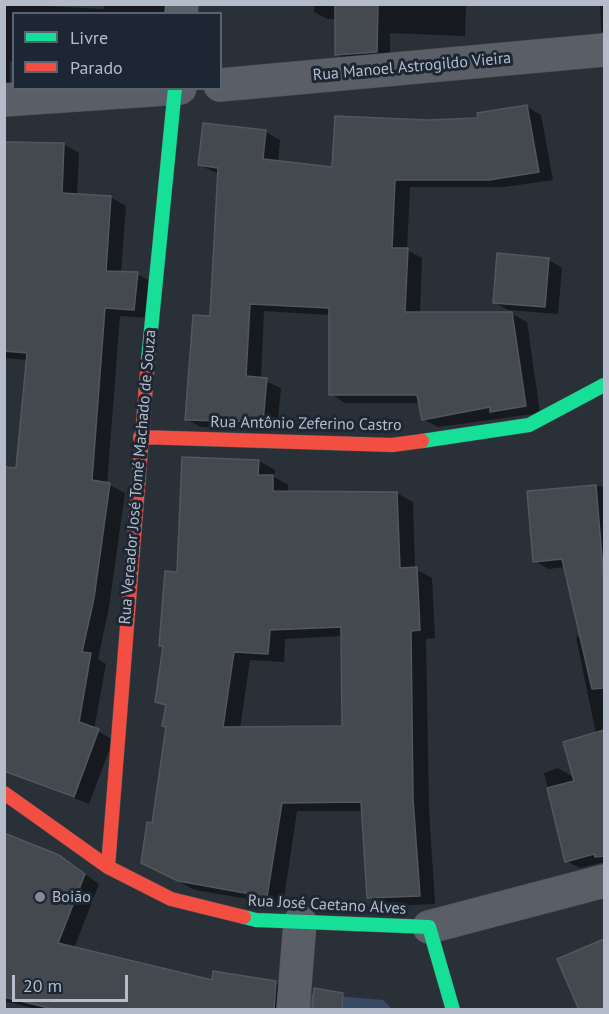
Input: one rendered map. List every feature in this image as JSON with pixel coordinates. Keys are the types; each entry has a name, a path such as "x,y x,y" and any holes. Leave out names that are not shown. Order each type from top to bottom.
{"street":[{"name":"Rua Manoel Astrogildo Vieira","path":"222,85 604,50"},
{"path":"4,100 159,90"},
{"name":"Rua Vereador José Tomé Machado de Souza","path":"108,867 140,437 175,90"},
{"name":"Rua Antônio Zeferino Castro","path":"140,437 392,446 529,425 604,385"},
{"name":"Rua José Caetano Alves","path":"4,793 108,867 171,899 256,920 429,927"},
{"path":"453,1010 429,927 604,881"},
{"path":"293,1010 300,922"}],"water":[{"path":"312,994 383,1000 392,1009 307,1010"}],"building":[{"path":"335,4 378,4 377,52 335,55"},
{"path":"527,105 539,172 489,180 395,180 392,248 408,248 405,312 512,312 526,406 490,412 490,407 422,420 417,395 329,395 329,308 250,304 246,376 267,378 263,422 185,420 193,315 210,316 218,168 198,165 203,123 266,130 263,159 332,167 335,116 428,120 478,118 477,113"},
{"path":"4,142 64,143 62,193 111,196 106,271 138,272 134,310 105,308 92,480 110,483 94,598 82,652 91,653 79,722 99,729 74,797 4,771 4,467 16,468 27,353 4,351"},
{"path":"497,253 549,258 545,307 493,303"},
{"path":"182,457 259,460 258,475 273,475 273,491 397,492 400,568 417,567 420,630 411,631 413,799 420,896 367,898 361,802 282,803 267,897 178,881 141,863 147,822 152,823 166,727 162,726 166,705 155,702 163,646 159,646 165,571 177,572","holes":["341,627 342,726 223,727 234,652 268,654 270,630"]},
{"path":"596,485 604,582 604,688 592,689 562,559 533,562 527,491"},
{"path":"604,730 604,856 595,857 594,854 565,862 547,788 574,781 563,742"},
{"path":"4,833 59,855 85,874 58,943 212,980 213,971 276,981 274,1010 57,1010 4,997"},
{"path":"604,939 604,1010 579,1010 557,959"},
{"path":"314,988 343,993 342,1010 312,1010"}],"traffic: fast":[{"path":"148,360 175,90"},
{"path":"422,441 529,425 604,385"},
{"path":"244,917 256,920 429,927 453,1010"}],"traffic: jam":[{"path":"108,867 148,360"},
{"path":"140,437 392,445 422,441"},
{"path":"4,793 108,867 171,899 244,917"}],"place":[{"name":"Boião","path":"40,897"}]}
